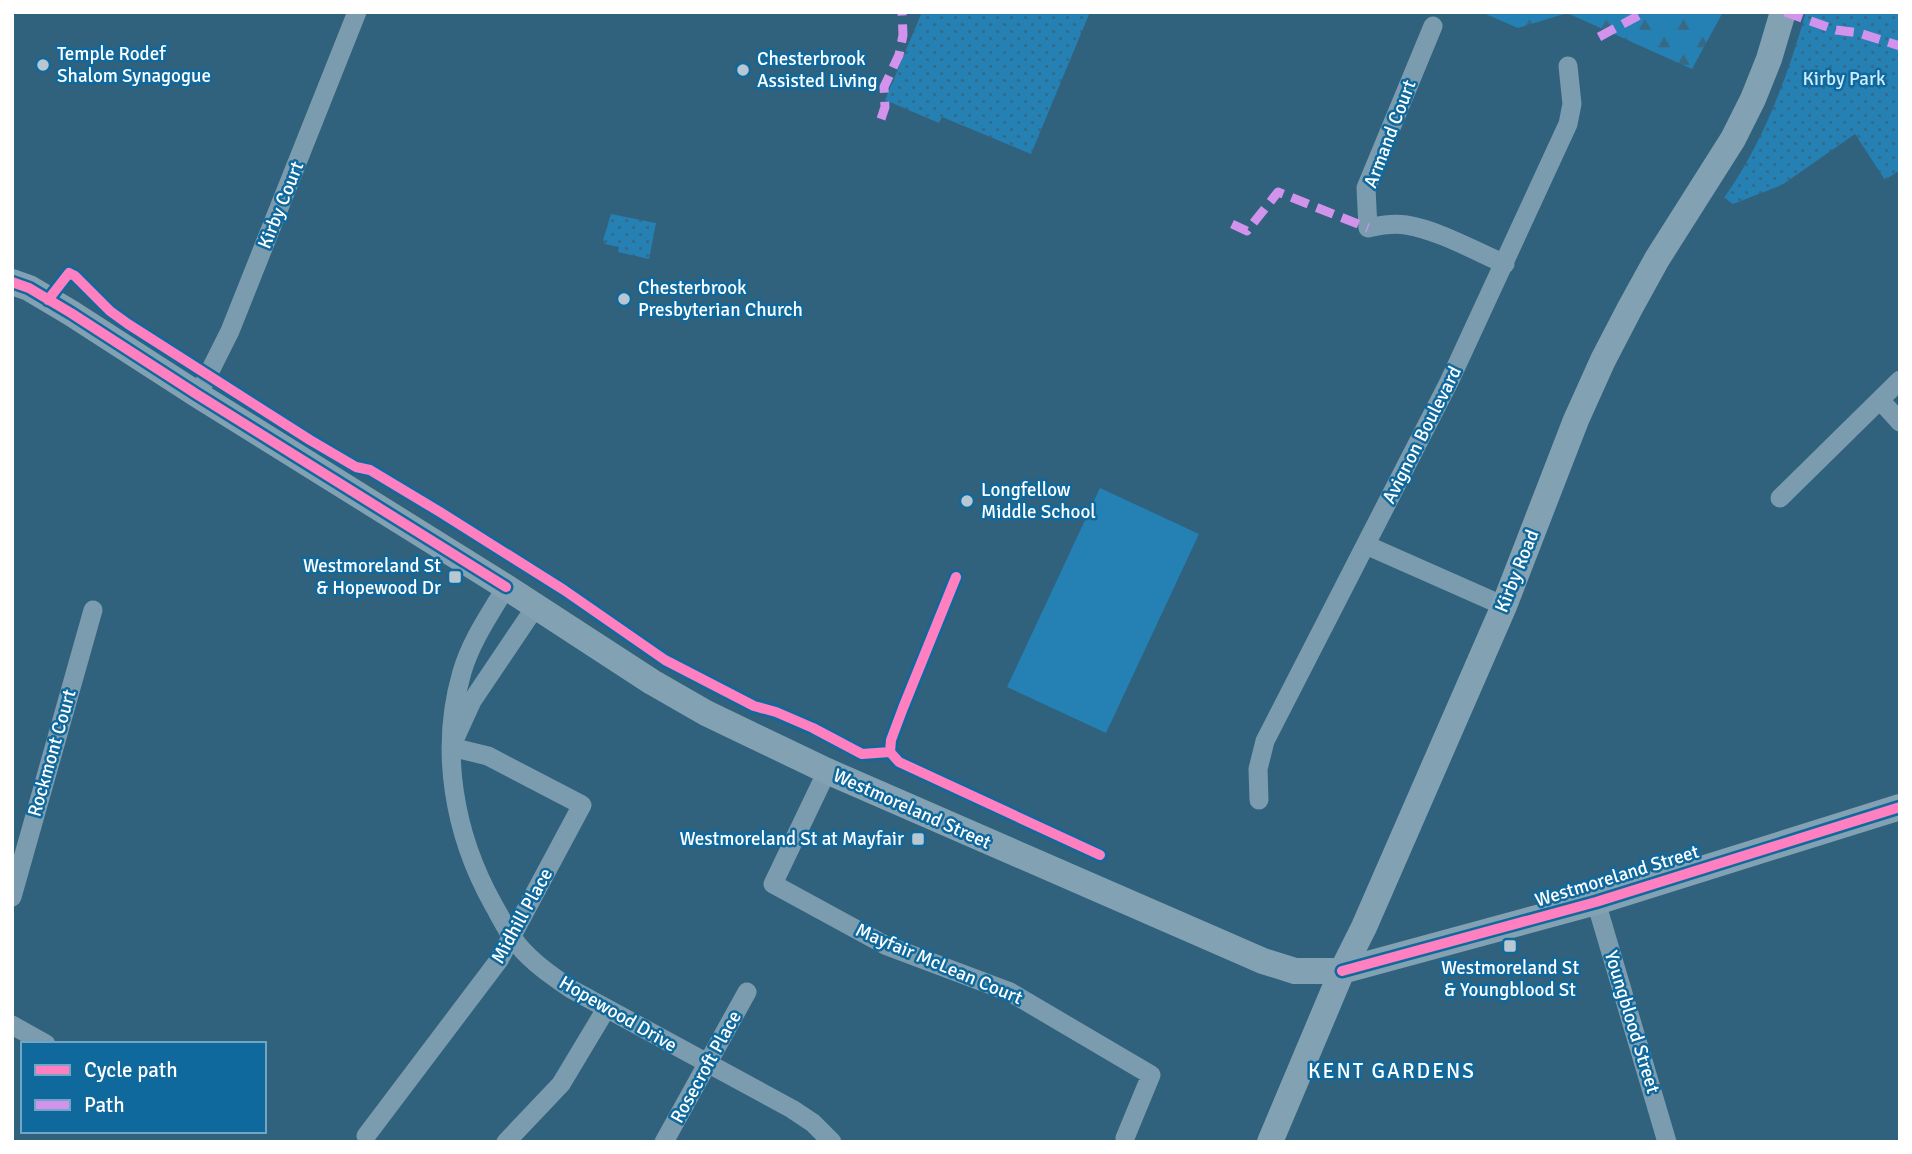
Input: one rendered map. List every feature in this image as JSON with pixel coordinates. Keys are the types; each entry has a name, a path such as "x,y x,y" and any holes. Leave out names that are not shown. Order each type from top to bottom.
{"main road":[{"name":"Kirby Road","path":"1270,1142 1342,971 1504,606 1576,420 1603,360 1657,260 1733,139 1754,99 1783,12"},
{"name":"Westmoreland Street","path":"12,282 29,288 71,313 693,706 754,738 827,771 1263,961 1295,971 1342,971 1595,902 1900,807"}],"street":[{"name":"Kirby Court","path":"198,395 230,331 357,12"},
{"name":"Armand Court","path":"1433,26 1367,188 1368,228 1388,224 1407,225 1504,264"},
{"name":"Avignon Boulevard","path":"1259,800 1258,769 1265,741 1449,382 1568,124 1572,104 1568,65"},
{"path":"1780,498 1900,380"},
{"path":"1880,400 1900,422"},
{"path":"1366,545 1504,606"},
{"name":"Hopewood Drive","path":"506,587 471,647 462,670 452,713 451,747 455,799 467,845 485,890 513,938 548,973 606,1009 801,1115 832,1142"},
{"name":"Hopewood Drive","path":"451,747 472,701 536,606"},
{"name":"Rockmont Court","path":"12,897 93,610"},
{"name":"Midhill Place","path":"366,1136 487,977 513,938 582,805 482,753 451,747"},
{"name":"Mayfair McLean Court","path":"827,771 773,884 885,945 1010,992 1152,1075 1125,1138"},
{"name":"Youngblood Street","path":"1595,902 1667,1142"},
{"name":"Rosecroft Place","path":"664,1142 747,992"},
{"path":"506,1142 561,1084 606,1009"},
{"path":"12,1025 42,1042"}],"green space":[{"path":"922,12 1090,12 1031,154 942,117 939,123 885,100"},
{"path":"1481,12 1723,12 1692,69 1567,13 1518,28"},
{"name":"Kirby Park","path":"1806,12 1900,13 1900,170 1885,180 1855,134 1782,185 1733,204 1724,198 1763,132 1791,61"},
{"path":"611,214 656,223 649,259 618,252 619,247 605,244 603,240"},
{"path":"1100,488 1199,534 1106,733 1007,687"}],"marked path":[{"path":"881,119 885,107 884,87 899,55 903,35 902,12"},
{"path":"1599,37 1645,12"},
{"path":"1785,12 1836,30 1859,33 1900,46"},
{"path":"1232,224 1247,231 1278,192 1368,228"}],"cycle path":[{"path":"48,300 69,273 75,276 110,311 128,324 310,440 356,467 370,470 440,512 564,590 665,660 754,706 813,728 862,754 890,752 899,762 1100,855"},
{"path":"12,282 29,288 71,313 506,587"},
{"path":"890,752 891,740 903,708 956,577"},
{"path":"1342,971 1596,902 1900,807"}],"place":[{"name":"Temple Rodef Shalom Synagogue","path":"43,65"},
{"name":"Chesterbrook Assisted Living","path":"743,70"},
{"name":"Chesterbrook Presbyterian Church","path":"624,299"},
{"name":"Longfellow Middle School","path":"967,501"},
{"name":"Westmoreland St & Hopewood Dr","path":"455,577"},
{"name":"Westmoreland St at Mayfair","path":"918,839"},
{"name":"Westmoreland St & Youngblood St","path":"1510,946"}],"district":[{"name":"KENT GARDENS","path":"1392,1071"}]}
